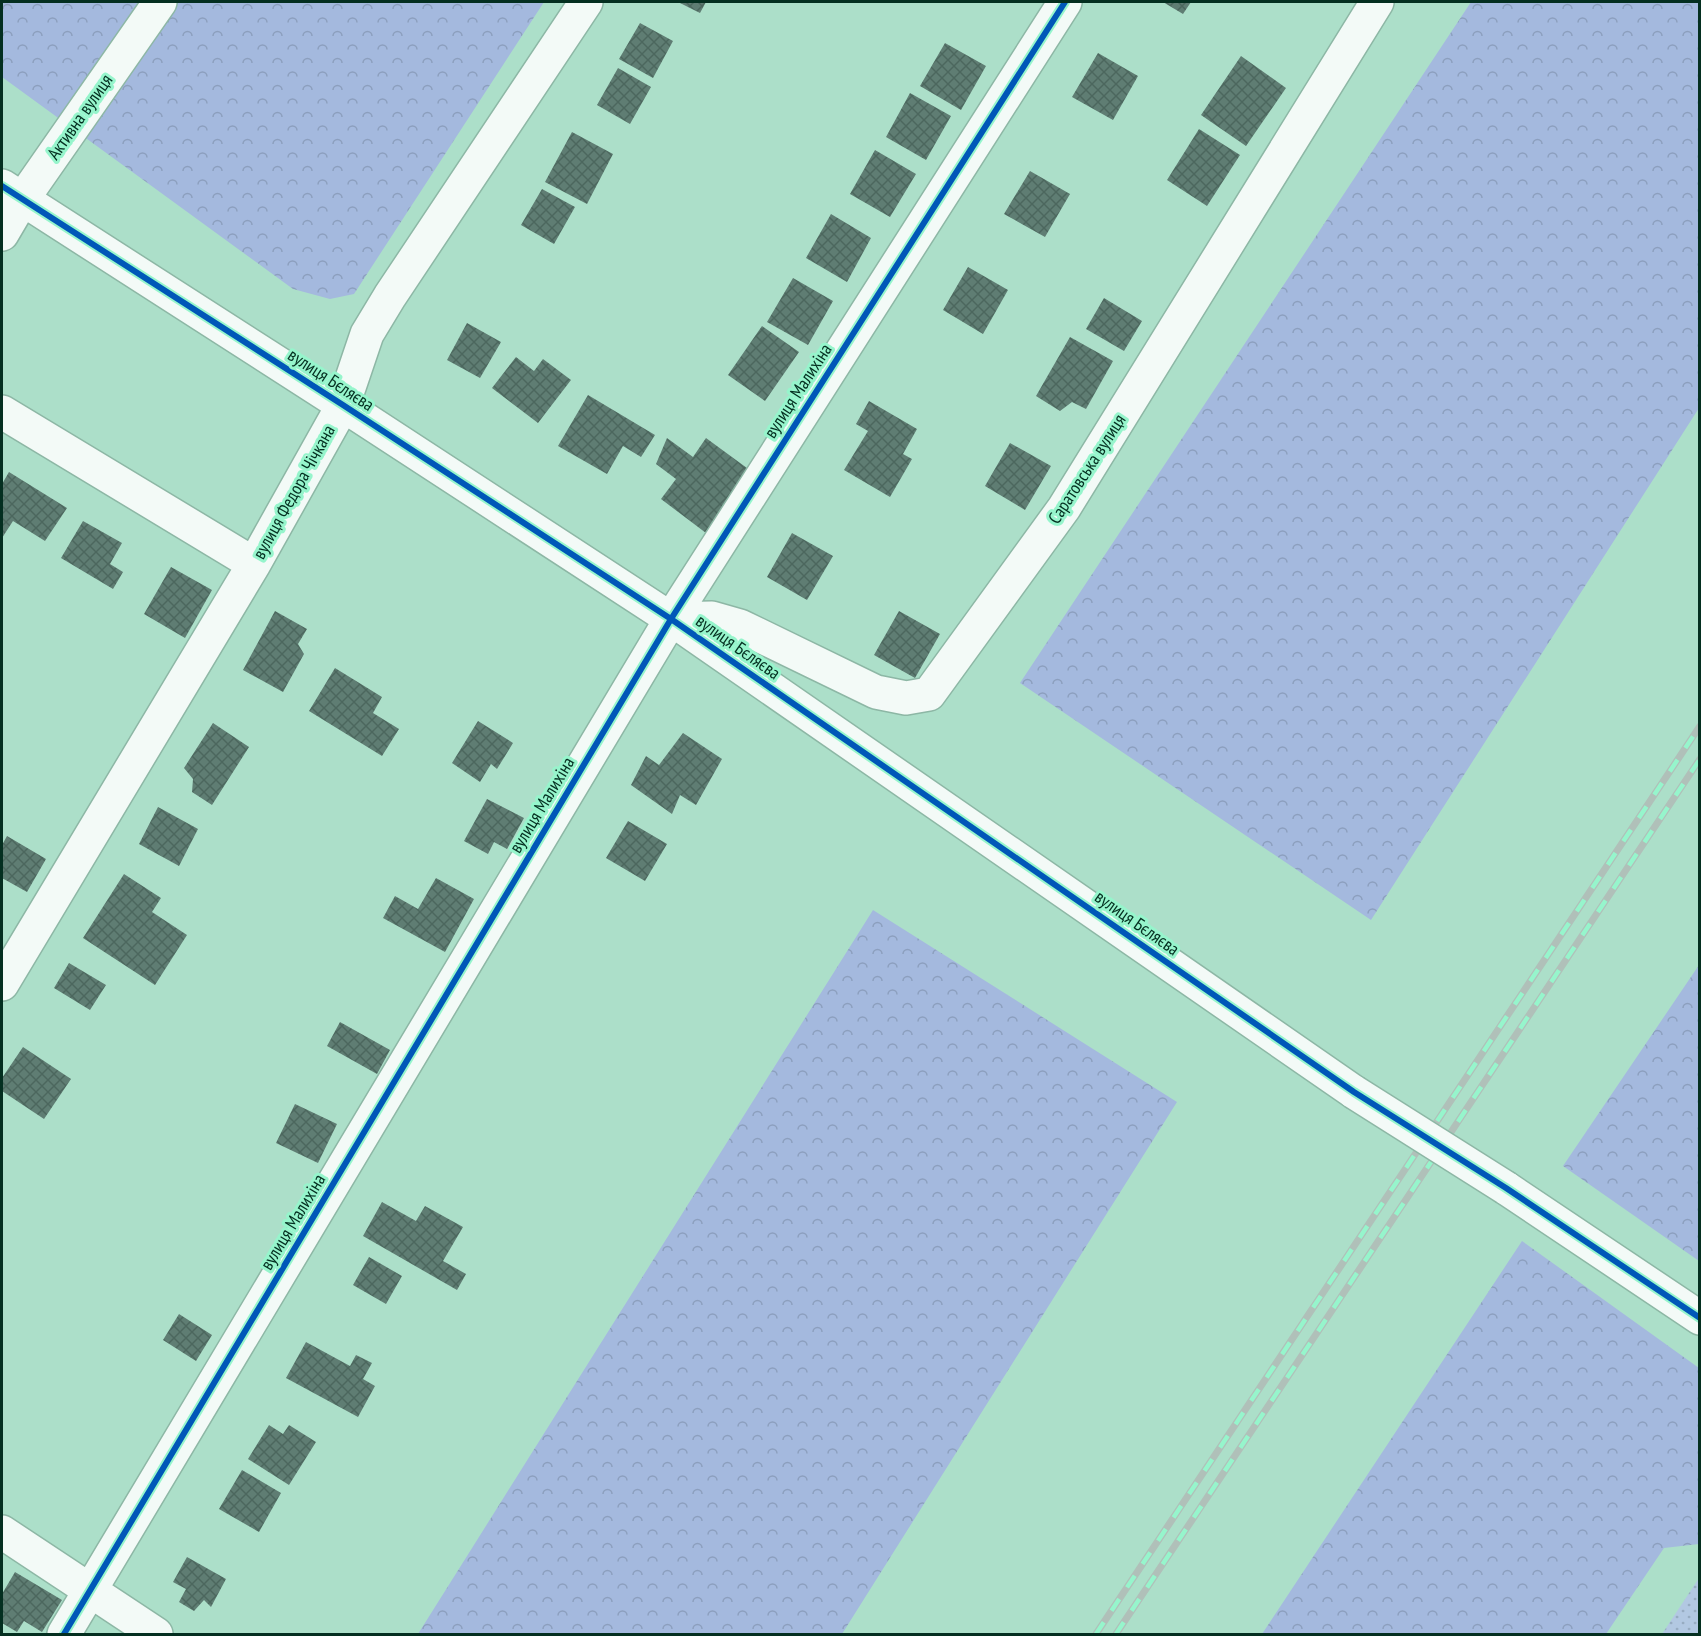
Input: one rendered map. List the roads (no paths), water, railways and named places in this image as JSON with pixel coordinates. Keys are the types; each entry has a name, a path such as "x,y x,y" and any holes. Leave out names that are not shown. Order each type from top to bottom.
{"street":[{"name":"Активна вулиця","path":"2,234 12,193 160,2"},
{"name":"вулиця Федора Чічкана","path":"2,984 254,564 343,405 367,334 586,2"},
{"name":"вулиця Малихіна","path":"64,1635 671,619 1065,2"},
{"name":"Саратовська вулиця","path":"671,619 711,618 740,626 876,692 906,698 929,694 1064,508 1377,2"},
{"name":"вулиця Бєляєва","path":"12,193 671,619 1354,1092 1506,1188 1700,1318"},
{"path":"2,412 254,564"},
{"path":"2,1532 156,1635"}],"railway":[{"path":"1096,1634 1700,726"},
{"path":"1116,1634 1700,759"}]}
